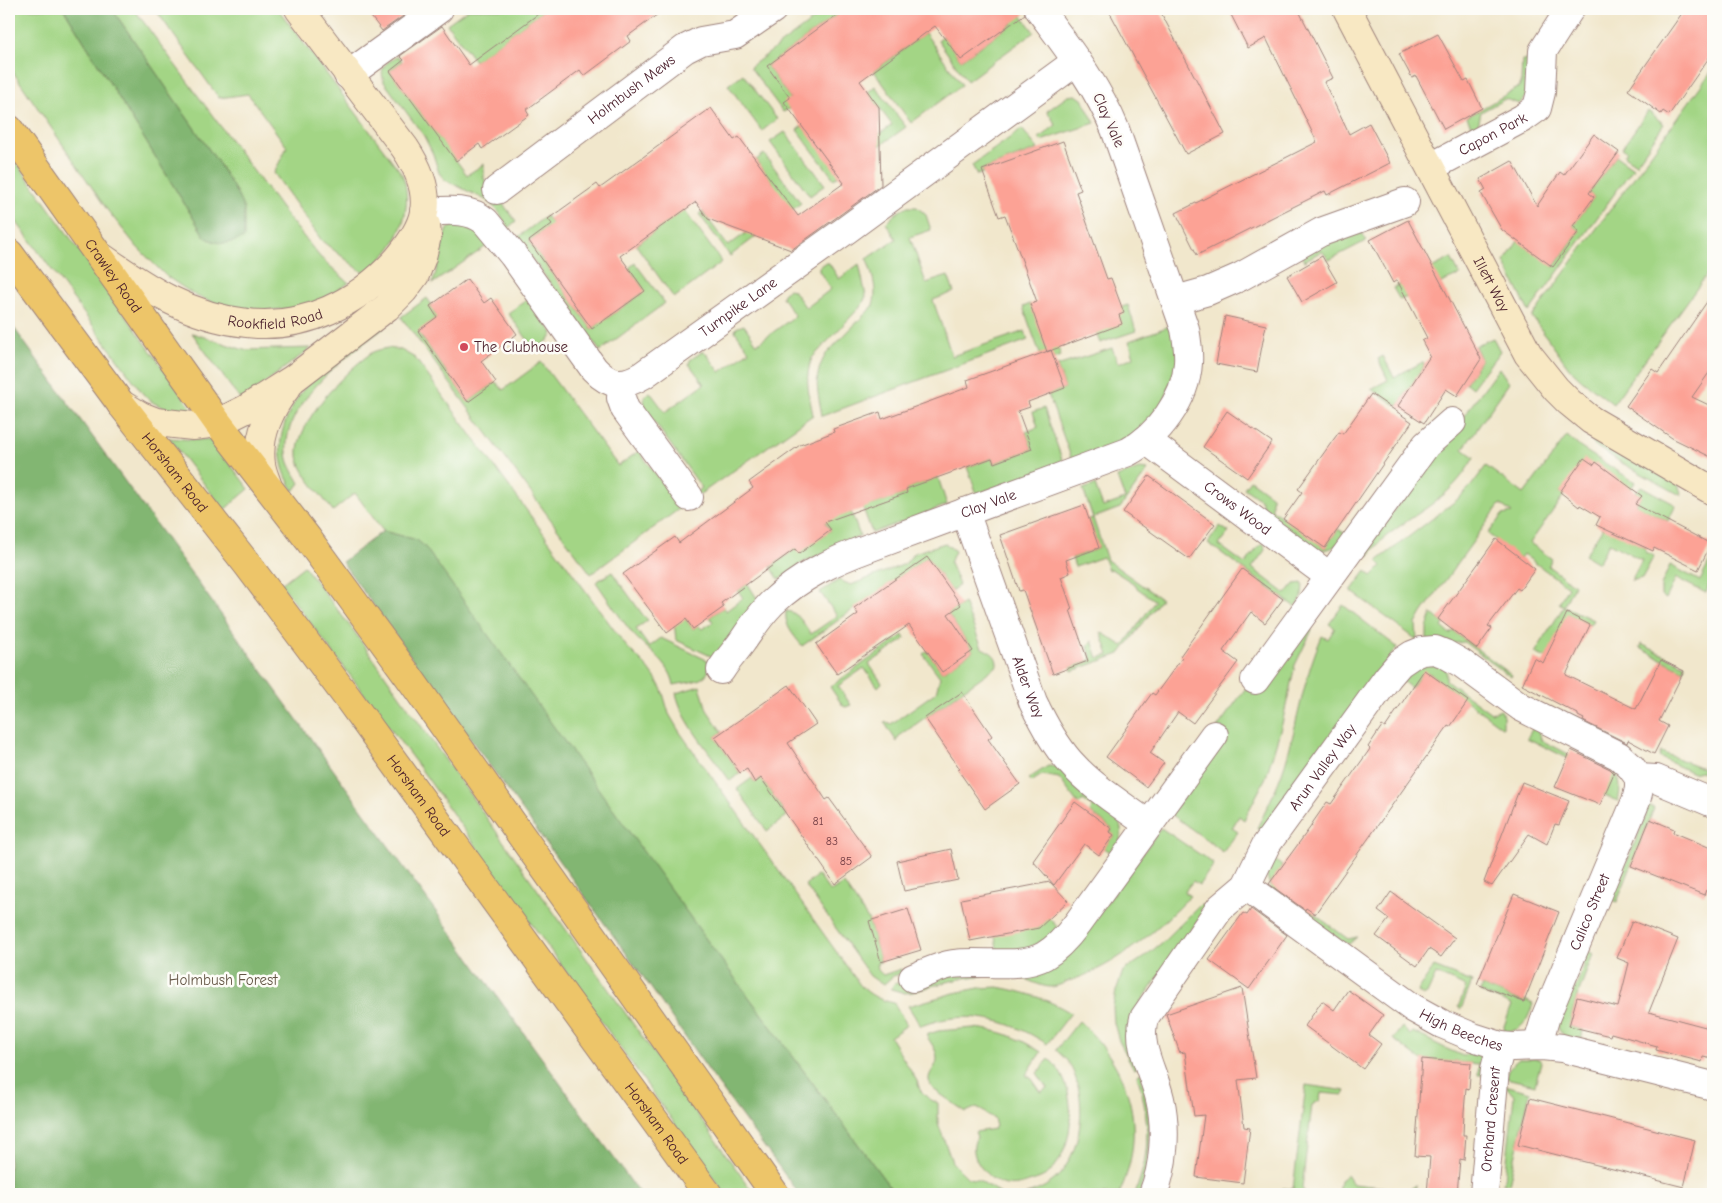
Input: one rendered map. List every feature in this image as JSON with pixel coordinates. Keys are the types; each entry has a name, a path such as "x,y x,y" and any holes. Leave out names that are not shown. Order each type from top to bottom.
{"highway":[{"name":"Crawley Road","path":"9,129 218,424"},
{"path":"9,253 121,404"},
{"name":"Horsham Road","path":"121,404 247,564 341,689 708,1194"},
{"path":"218,424 268,487 415,686 775,1194"}],"street":[{"path":"121,404 141,416 156,422 193,426 218,424 246,409 293,379 387,307 409,284 419,268 426,236 422,219 425,196 422,182 412,158 299,9"},
{"path":"348,75 439,9"},
{"name":"Holmbush Mews","path":"497,190 685,49 701,41 735,35 773,9"},
{"name":"Clay Vale","path":"721,670 760,616 772,603 802,579 838,559 1119,457 1146,440 1173,408 1184,385 1188,364 1187,340 1176,300 1111,118 1101,97 1039,9"},
{"name":"Illett Way","path":"1347,9 1518,336 1528,354 1549,382 1569,402 1592,420 1713,491"},
{"name":"Capon Park","path":"1431,167 1523,118 1537,108 1541,99 1543,51 1570,9"},
{"name":"Turnpike Lane","path":"622,384 633,381 668,357 1077,61"},
{"path":"1176,300 1208,291 1240,277 1321,232 1405,202"},
{"path":"422,219 469,212 485,220 513,255 594,368 602,377 622,384 621,398 625,409 689,498"},
{"name":"Rookfield Road","path":"97,253 146,288 191,309 236,322 279,324 321,313 360,293 385,272 406,250 422,219"},
{"path":"268,487 261,465 261,448 265,428 277,400 293,379"},
{"path":"1255,680 1426,445 1452,422"},
{"name":"Crows Wood","path":"1146,440 1330,576"},
{"name":"Alder Way","path":"965,512 1033,702 1043,723 1069,761 1085,777 1149,825"},
{"name":"Arun Valley Way","path":"1152,1194 1160,1170 1163,1123 1161,1101 1142,1043 1144,1018 1220,908 1246,886 1266,846 1400,663 1422,651 1435,650 1452,657 1521,707 1619,756 1639,778"},
{"path":"913,978 951,964 1027,961 1044,956 1057,947 1068,936 1214,735"},
{"path":"1639,778 1656,779 1713,804"},
{"name":"Calico Street","path":"1537,1046 1546,1016 1636,802 1639,778"},
{"name":"High Beeches","path":"1246,886 1413,1008 1457,1030 1501,1046 1513,1048 1537,1046 1562,1048 1713,1086"},
{"name":"Orchard Cresent","path":"1484,1194 1495,1069 1501,1046"}],"green space":[{"path":"9,9 64,9 205,237 236,192 219,164 112,9 134,9 283,211 320,257 349,283 321,300 296,308 259,311 226,307 196,296 166,276 137,247 108,211 9,66"},
{"path":"64,9 112,9 219,164 236,192 244,209 244,238 233,242 220,243 205,237"},
{"path":"155,9 278,9 402,174 407,195 404,217 397,238 383,258 365,274 322,241 274,173 287,147 248,94 219,98"},
{"path":"468,9 545,9 475,61 447,24"},
{"path":"828,9 845,9 767,66 790,98 789,109 783,112 750,67"},
{"path":"1003,9 1017,9 1034,32 967,81 938,40 943,36 961,60 1013,23"},
{"path":"925,33 962,85 911,123 874,71"},
{"path":"398,56 402,61 390,71 467,175 484,164 484,179 516,221 508,228 499,212 488,201 445,180 439,173 433,154 424,136 384,82 382,72 384,66"},
{"path":"1522,60 1528,60 1530,78 1529,89 1524,99 1519,104 1505,99 1481,112 1478,126 1473,129 1467,117 1519,87 1521,83"},
{"path":"1713,69 1713,266 1613,404 1569,368 1532,317"},
{"path":"743,74 777,119 762,131 728,85"},
{"path":"875,86 906,127 834,179 797,130 802,126 838,164 892,125 868,92"},
{"path":"1076,95 1082,99 1095,123 1041,141 1039,138 1056,125 1047,111 1068,96"},
{"path":"1648,111 1664,124 1636,164 1624,156 1627,151 1622,148"},
{"path":"1022,129 1038,149 982,170 983,173 977,175 972,165"},
{"path":"785,132 825,185 810,196 770,142"},
{"path":"9,152 193,412 166,408 154,403 144,395 18,224 9,211"},
{"path":"764,154 801,203 730,256 699,214 702,211 728,246 782,207 773,183 756,160"},
{"path":"1616,156 1633,168 1529,312 1504,262 1518,241 1554,267 1579,231 1573,226 1594,197 1589,193"},
{"path":"906,207 917,207 926,215 931,230 910,237 926,283 948,276 954,292 933,300 952,356 1025,331 1028,340 822,416 817,385 819,370 826,354 872,307 875,289 867,259 896,239 886,223"},
{"path":"684,210 722,262 674,298 636,245"},
{"path":"546,216 552,224 529,241 592,329 645,291 629,268 635,263 665,303 600,351 517,238"},
{"path":"459,224 467,225 491,243 432,284 446,233 449,228"},
{"path":"1359,227 1366,241 1329,260 1322,251 1304,261 1300,254"},
{"path":"1451,258 1460,275 1400,300 1393,288"},
{"path":"824,263 829,263 839,279 859,264 866,296 862,305 812,358 808,379 813,415 679,509 591,574 401,317 427,298 432,305 430,307 437,317 418,332 468,402 496,382 503,390 541,362 618,466 639,451 678,506 702,488 645,409 644,396 650,392 665,412 704,384 689,364 690,360 703,351 720,372 749,351 735,331 736,328 744,325 757,344 795,316 782,297 789,289 793,290 806,308 831,289 819,271 819,267"},
{"path":"528,299 553,333 550,339 535,350 508,313"},
{"path":"1030,304 1058,347 1061,356 1043,362 1023,307"},
{"path":"1128,305 1136,331 1100,343 1096,333 1122,307"},
{"name":"Holmbush Forest","path":"9,321 640,1194 9,1194"},
{"path":"378,323 384,328 352,352 318,384 304,401 293,420 287,439 288,459 300,483 294,491 285,474 281,457 281,440 291,408 312,379 330,359"},
{"path":"1175,324 1180,353 1163,405 1135,434 1114,445 1072,460 1040,372 1049,394 1065,388 1057,366 1112,348 1118,363 1134,357 1129,341"},
{"path":"192,333 244,350 311,348 241,401"},
{"path":"1493,338 1500,351 1472,388 1466,383 1481,359 1475,346"},
{"path":"388,348 401,350 415,358 626,646 648,668 662,690 669,714 679,731 860,985 875,997 894,1003 907,1025 890,1037 917,1081 920,1090 929,1099 938,1103 938,1123 952,1162 968,1178 979,1180 1001,1194 895,1194 711,946 417,540 383,531 355,493 333,511 312,485 303,470 298,456 299,442 305,428 337,383 373,352"},
{"path":"1383,356 1394,377 1423,362 1424,365 1398,406 1371,389 1388,380 1378,359"},
{"path":"1499,368 1509,383 1463,449 1474,457 1465,472 1455,484 1433,503 1383,539 1368,556 1364,551"},
{"path":"1044,408 1063,462 977,494 967,467 992,458 994,463 1032,449 1026,432 1038,427 1033,412"},
{"path":"1567,436 1581,448 1635,482 1631,489 1594,465 1560,492 1564,495 1530,543 1552,559 1548,566 1574,585 1564,606 1559,603 1568,587 1523,554 1520,558 1488,534 1502,515 1512,513 1500,504 1422,613 1416,624 1417,640 1351,591 1366,571 1372,576 1382,566 1377,561 1458,499 1471,486 1486,466 1524,494"},
{"path":"1598,436 1678,484 1682,496 1592,444"},
{"path":"169,438 211,439 249,489 224,510"},
{"path":"1139,469 1148,470 1120,508 1093,518 1083,489 1095,485 1103,507 1125,499 1117,477"},
{"path":"938,477 947,505 872,533 858,494 872,505 907,493 906,489"},
{"path":"1250,480 1272,496 1272,510 1325,548 1338,529 1346,534 1340,543 1332,548 1314,550 1262,514 1262,501 1244,488"},
{"path":"1641,486 1676,505 1668,521 1635,505 1641,496 1636,492"},
{"path":"850,509 860,536 802,563 781,579 778,578 771,567 795,549 799,553 831,530 820,514"},
{"path":"1093,518 1107,560 1161,599 1120,654 1072,671 1071,667 1092,660 1088,647 1092,641 1098,658 1109,655 1101,632 1123,646 1155,601 1137,588 1136,585 1111,569 1108,570 1103,557 1075,567 1072,558 1099,548 1089,519"},
{"path":"1220,526 1229,532 1219,545 1245,564 1259,546 1264,544 1265,550 1252,568 1286,594 1294,584 1303,583 1302,597 1295,607 1208,543"},
{"path":"1604,526 1646,548 1645,552 1654,556 1642,578 1631,581 1642,560 1609,543 1598,563 1585,555"},
{"path":"383,531 417,540 425,547 711,946 895,1194 799,1194 342,562"},
{"path":"945,543 955,551 950,563 959,585 951,591 927,557 802,646 790,630 786,621 786,611 798,616 811,634 837,616 820,592 839,580 851,585 905,564 914,553"},
{"path":"1713,555 1713,574 1706,593 1676,578 1666,599 1661,595 1661,585 1670,565 1700,581"},
{"path":"304,566 353,630 754,1194 725,1194 420,768 281,584"},
{"path":"612,572 648,620 636,629 649,647 661,638 711,662 707,674 693,682 674,685 672,677 663,663 633,634 596,582"},
{"path":"748,584 758,600 715,658 676,640 674,622 683,615 693,629 698,625 702,629 713,622 710,617 724,607 726,611 743,598 738,591"},
{"path":"964,603 982,648 995,657 997,666 898,737 897,742 884,722 891,724 936,692 940,677 923,654 927,651 942,672 973,651 948,614"},
{"path":"1343,605 1397,647 1263,832 1257,828 1285,764 1316,650 1322,636 1328,639 1335,628 1329,624"},
{"path":"1564,606 1593,620 1590,625 1568,614 1546,658 1535,653"},
{"path":"1432,614 1444,624 1442,627 1450,634 1453,631 1512,675 1511,677 1464,642 1447,644 1427,640 1427,628"},
{"path":"1308,627 1312,630 1295,665 1282,724 1266,777 1244,820 1239,816 1232,828 1238,832 1223,852 1171,814 1228,736 1217,728 1248,685 1259,694"},
{"path":"903,635 905,639 869,664 882,683 878,687 864,668 838,686 851,705 843,706 830,687"},
{"path":"1641,644 1685,665 1684,671 1640,648"},
{"path":"1417,664 1437,664 1446,669 1446,680 1491,713 1501,709 1503,728 1429,673 1423,672 1411,688 1401,680"},
{"path":"700,686 707,710 722,732 715,737 740,773 730,781 691,727 679,704 676,693"},
{"path":"1534,726 1539,729 1541,740 1598,769 1607,762 1615,771 1619,780 1618,801 1604,796 1567,758 1527,738"},
{"path":"1661,752 1713,772 1713,776 1701,771 1693,773 1659,757"},
{"path":"1048,766 1059,767 1115,815 1120,826 1121,835 1114,854 1104,848 1114,835 1110,832 1112,829 1090,812 1093,807 1083,800 1080,804 1076,801 1059,778 1042,775 1031,782 1028,779"},
{"path":"752,778 755,783 761,778 787,816 767,831 737,789"},
{"path":"1641,804 1654,808 1617,902 1602,897 1613,895 1646,816"},
{"path":"1161,828 1214,864 1199,885 1193,881 1184,892 1190,896 1164,922 1119,957 1087,974 1053,987 1043,986 1018,977 990,975 964,978 913,992 905,993 891,989 894,984 901,982 944,976 1047,969 1069,955"},
{"path":"1271,857 1282,866 1271,882 1348,939 1357,937 1349,944 1343,942 1271,889 1265,871"},
{"path":"818,875 830,892 844,884 869,921 881,962 877,962 878,970 883,975 901,969 901,974 893,976 883,985 870,976 805,885"},
{"path":"1201,904 1206,909 1136,1009 1139,1067 1134,1069 1119,1041 1114,1023 1113,1007 1123,971 1164,941"},
{"path":"1049,918 1059,929 1053,936 1022,951 997,950 995,936 1028,919 1038,929"},
{"path":"1582,948 1593,954 1577,997 1569,1026 1583,1030 1581,1043 1565,1036 1558,1027 1557,1022 1561,998 1573,993 1584,966 1579,955"},
{"path":"1434,967 1472,982 1461,1009 1458,1007 1466,987 1436,974 1427,994 1423,996 1418,992"},
{"path":"1482,986 1533,1004 1529,1015 1521,1027 1505,1033 1504,1026 1512,1005 1480,992"},
{"path":"998,987 1036,997 1071,1013 1047,1044 1017,1028 1002,1022 986,1019 954,1018 921,1026 908,1006 954,993 979,988"},
{"path":"1079,1021 1097,1039 1111,1059 1122,1079 1129,1100 1133,1123 1133,1146 1128,1170 1119,1194 1026,1194 1036,1191 1058,1177 1074,1149 1080,1121 1079,1093 1070,1064 1056,1050"},
{"path":"1402,1027 1410,1035 1413,1032 1463,1056 1475,1050 1484,1061 1484,1075 1478,1075 1479,1064 1419,1059 1393,1039"},
{"path":"973,1028 992,1030 1009,1035 1041,1052 1026,1075 1032,1079 1041,1092 1047,1088 1037,1073 1049,1059 1065,1083 1069,1098 1069,1131 1059,1161 1048,1174 1042,1177 1012,1186 1000,1183 989,1176 980,1166 975,1156 974,1144 977,1137 975,1132 994,1129 996,1126 994,1119 977,1107 966,1112 933,1089 930,1084 929,1076 935,1066 937,1055 926,1035 938,1031"},
{"path":"1519,1059 1539,1059 1541,1062 1535,1085 1506,1078 1512,1065"},
{"path":"1141,1073 1150,1134 1144,1179 1139,1194 1135,1194 1143,1168 1147,1142 1145,1108 1137,1075"},
{"path":"1306,1085 1346,1091 1344,1095 1321,1093 1320,1100 1312,1105 1302,1188 1306,1194 1282,1194 1282,1188 1293,1189"},
{"path":"1505,1085 1530,1092 1509,1184 1502,1182 1505,1179 1514,1096"},
{"path":"1347,1175 1353,1184 1409,1190 1416,1185 1415,1194 1372,1194 1347,1191 1347,1194 1338,1194 1340,1180"}],"building":[{"path":"365,9 413,9 382,31"},
{"path":"545,9 665,9 628,36 631,41 584,76 580,70 526,110 529,115 482,149 479,144 456,161 390,71 404,60 400,56 442,26 469,65"},
{"path":"845,9 1024,9 1025,14 961,60 935,26 860,81 879,107 881,185 791,250 708,219 696,202 620,256 645,291 592,329 529,241 552,224 548,219 597,184 600,188 711,108 734,140 739,137 798,216 844,183 784,102 790,98 767,66"},
{"path":"1108,9 1159,9 1225,134 1186,154"},
{"path":"1228,9 1298,9 1333,78 1324,82 1349,134 1369,123 1390,163 1327,195 1325,191 1197,255 1176,213 1317,142 1266,38 1248,48"},
{"path":"1685,9 1713,9 1713,52 1669,115 1663,111 1661,114 1628,90"},
{"path":"1438,34 1464,82 1468,80 1482,108 1444,129 1416,76 1412,78 1399,54"},
{"path":"1594,134 1619,152 1589,193 1594,197 1573,226 1579,231 1553,267 1502,230 1481,193 1486,190 1480,179 1512,161 1537,206 1560,172 1564,175"},
{"path":"1063,141 1081,190 1076,192 1107,279 1111,278 1124,313 1119,315 1122,324 1047,352 1030,304 1037,302 1005,215 999,217 982,170"},
{"path":"1408,220 1481,359 1457,396 1446,389 1424,423 1398,406 1430,356 1422,341 1427,338 1397,280 1393,283 1370,240"},
{"path":"1322,256 1337,282 1302,302 1287,276"},
{"name":"The Clubhouse","path":"467,279 484,303 491,298 517,334 481,361 496,382 468,402 418,331 437,317 430,306"},
{"path":"1713,293 1713,367 1692,397 1713,407 1713,458 1672,438 1626,406 1652,369 1658,373"},
{"path":"1225,316 1266,325 1257,372 1216,364"},
{"path":"1051,350 1065,388 1028,402 1030,407 1018,411 1032,449 994,463 992,458 906,489 907,493 825,522 831,530 799,554 795,549 721,603 724,607 693,629 686,619 667,633 623,574 675,537 679,543 753,488 749,482 800,445 834,432 833,429 880,412 882,419 969,387 967,380"},
{"path":"1371,394 1412,422 1325,548 1283,519 1302,492 1298,489 1339,432 1343,434"},
{"path":"1227,411 1272,442 1247,478 1203,447"},
{"path":"1584,458 1594,465 1596,462 1642,496 1635,504 1711,544 1698,570 1654,548 1653,551 1596,525 1600,517 1580,505 1579,507 1560,492"},
{"path":"1149,476 1215,524 1189,559 1123,512"},
{"path":"1084,505 1099,548 1066,560 1070,573 1061,577 1072,609 1070,610 1088,661 1053,674 1023,590 1019,591 1000,535"},
{"path":"1496,539 1535,569 1520,590 1517,588 1488,626 1492,628 1477,649 1438,619"},
{"path":"927,557 961,605 948,614 973,651 942,672 909,625 837,674 816,644 858,614 854,608"},
{"path":"1242,569 1283,599 1265,623 1251,612 1223,651 1238,662 1193,723 1178,712 1150,753 1164,763 1146,787 1106,757 1152,693 1155,695 1182,658 1180,656"},
{"path":"1567,613 1590,625 1566,675 1636,709 1661,660 1684,671 1659,721 1668,726 1654,754 1628,740 1627,743 1583,721 1584,719 1578,716 1578,714 1522,685 1534,658 1543,663"},
{"path":"1424,670 1468,701 1450,727 1448,726 1315,914 1306,908 1305,910 1269,884 1327,802 1331,804 1370,749 1368,747 1382,726 1385,728"},
{"path":"789,685 816,724 788,743 826,800 829,798 872,857 835,884 761,778 755,783 747,769 740,773 715,737"},
{"path":"962,692 992,736 988,739 1020,784 985,809 925,718"},
{"path":"1571,750 1610,769 1614,773 1600,805 1555,787"},
{"path":"1522,782 1569,801 1559,825 1555,824 1547,844 1529,834 1492,886 1484,882"},
{"path":"1075,802 1112,829 1110,832 1114,835 1099,855 1084,844 1054,885 1033,861"},
{"path":"1650,819 1674,829 1673,832 1713,849 1713,893 1706,890 1704,895 1631,866"},
{"path":"951,849 958,880 904,891 897,861"},
{"path":"1050,882 1068,901 1039,928 970,941 961,899"},
{"path":"1391,892 1455,938 1441,957 1429,949 1417,966 1376,936 1389,919 1378,911"},
{"path":"1514,894 1559,912 1524,1002 1477,984"},
{"path":"908,909 921,950 881,962 869,921"},
{"path":"1251,909 1287,935 1249,989 1209,960 1243,913 1247,915"},
{"path":"1632,921 1678,939 1649,1012 1713,1029 1713,1059 1703,1057 1702,1062 1656,1050 1657,1046 1611,1033 1610,1036 1569,1026 1577,997 1618,1007 1629,963 1617,958"},
{"path":"1242,988 1256,1078 1238,1080 1244,1127 1250,1128 1243,1183 1196,1177 1204,1115 1194,1116 1185,1052 1180,1053 1166,1014"},
{"path":"1348,990 1383,1015 1369,1035 1381,1044 1363,1069 1305,1026 1322,1001 1334,1010"},
{"path":"1422,1059 1471,1063 1469,1089 1466,1088 1464,1112 1463,1135 1466,1135 1464,1160 1460,1159 1457,1194 1427,1194 1430,1157 1415,1156"},
{"path":"1530,1098 1695,1140 1684,1187 1518,1145"}],"place":[{"name":"The Clubhouse","path":"464,347"}]}
